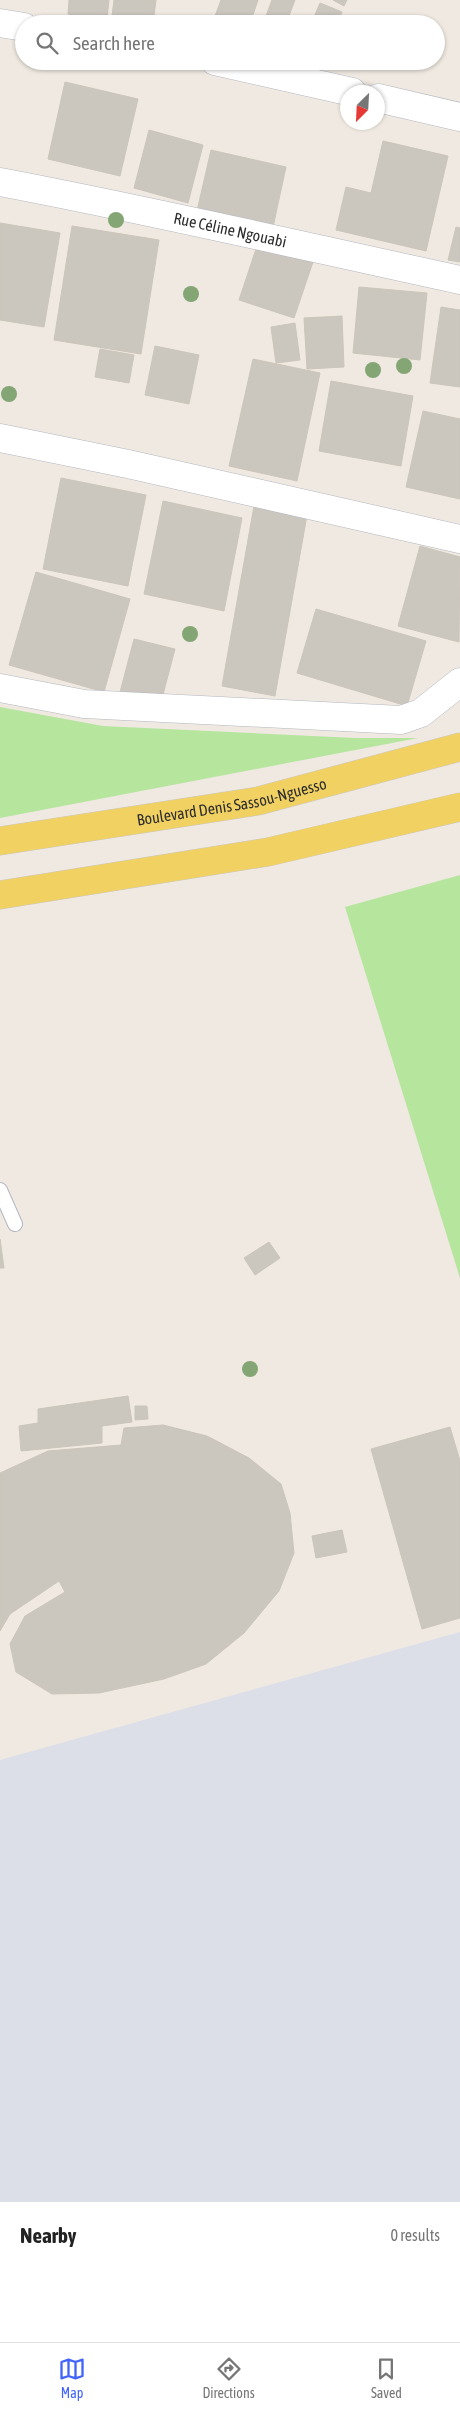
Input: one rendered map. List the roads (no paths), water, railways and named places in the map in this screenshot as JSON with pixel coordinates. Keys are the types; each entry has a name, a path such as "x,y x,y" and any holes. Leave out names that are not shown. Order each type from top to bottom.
{"main road":[{"name":"Boulevard Denis Sassou-Nguesso","path":"0,841 258,801 460,748"},
{"path":"0,895 268,852 460,807"}],"street":[{"path":"0,23 15,26"},
{"path":"255,70 340,89"},
{"path":"385,100 460,117"},
{"name":"Rue Céline Ngouabi","path":"0,182 110,203 171,218 460,280"},
{"path":"0,438 128,464 460,539"},
{"path":"0,688 84,704 400,720 421,713 460,682"}],"lane":[{"path":"0,1190 15,1224"}]}
